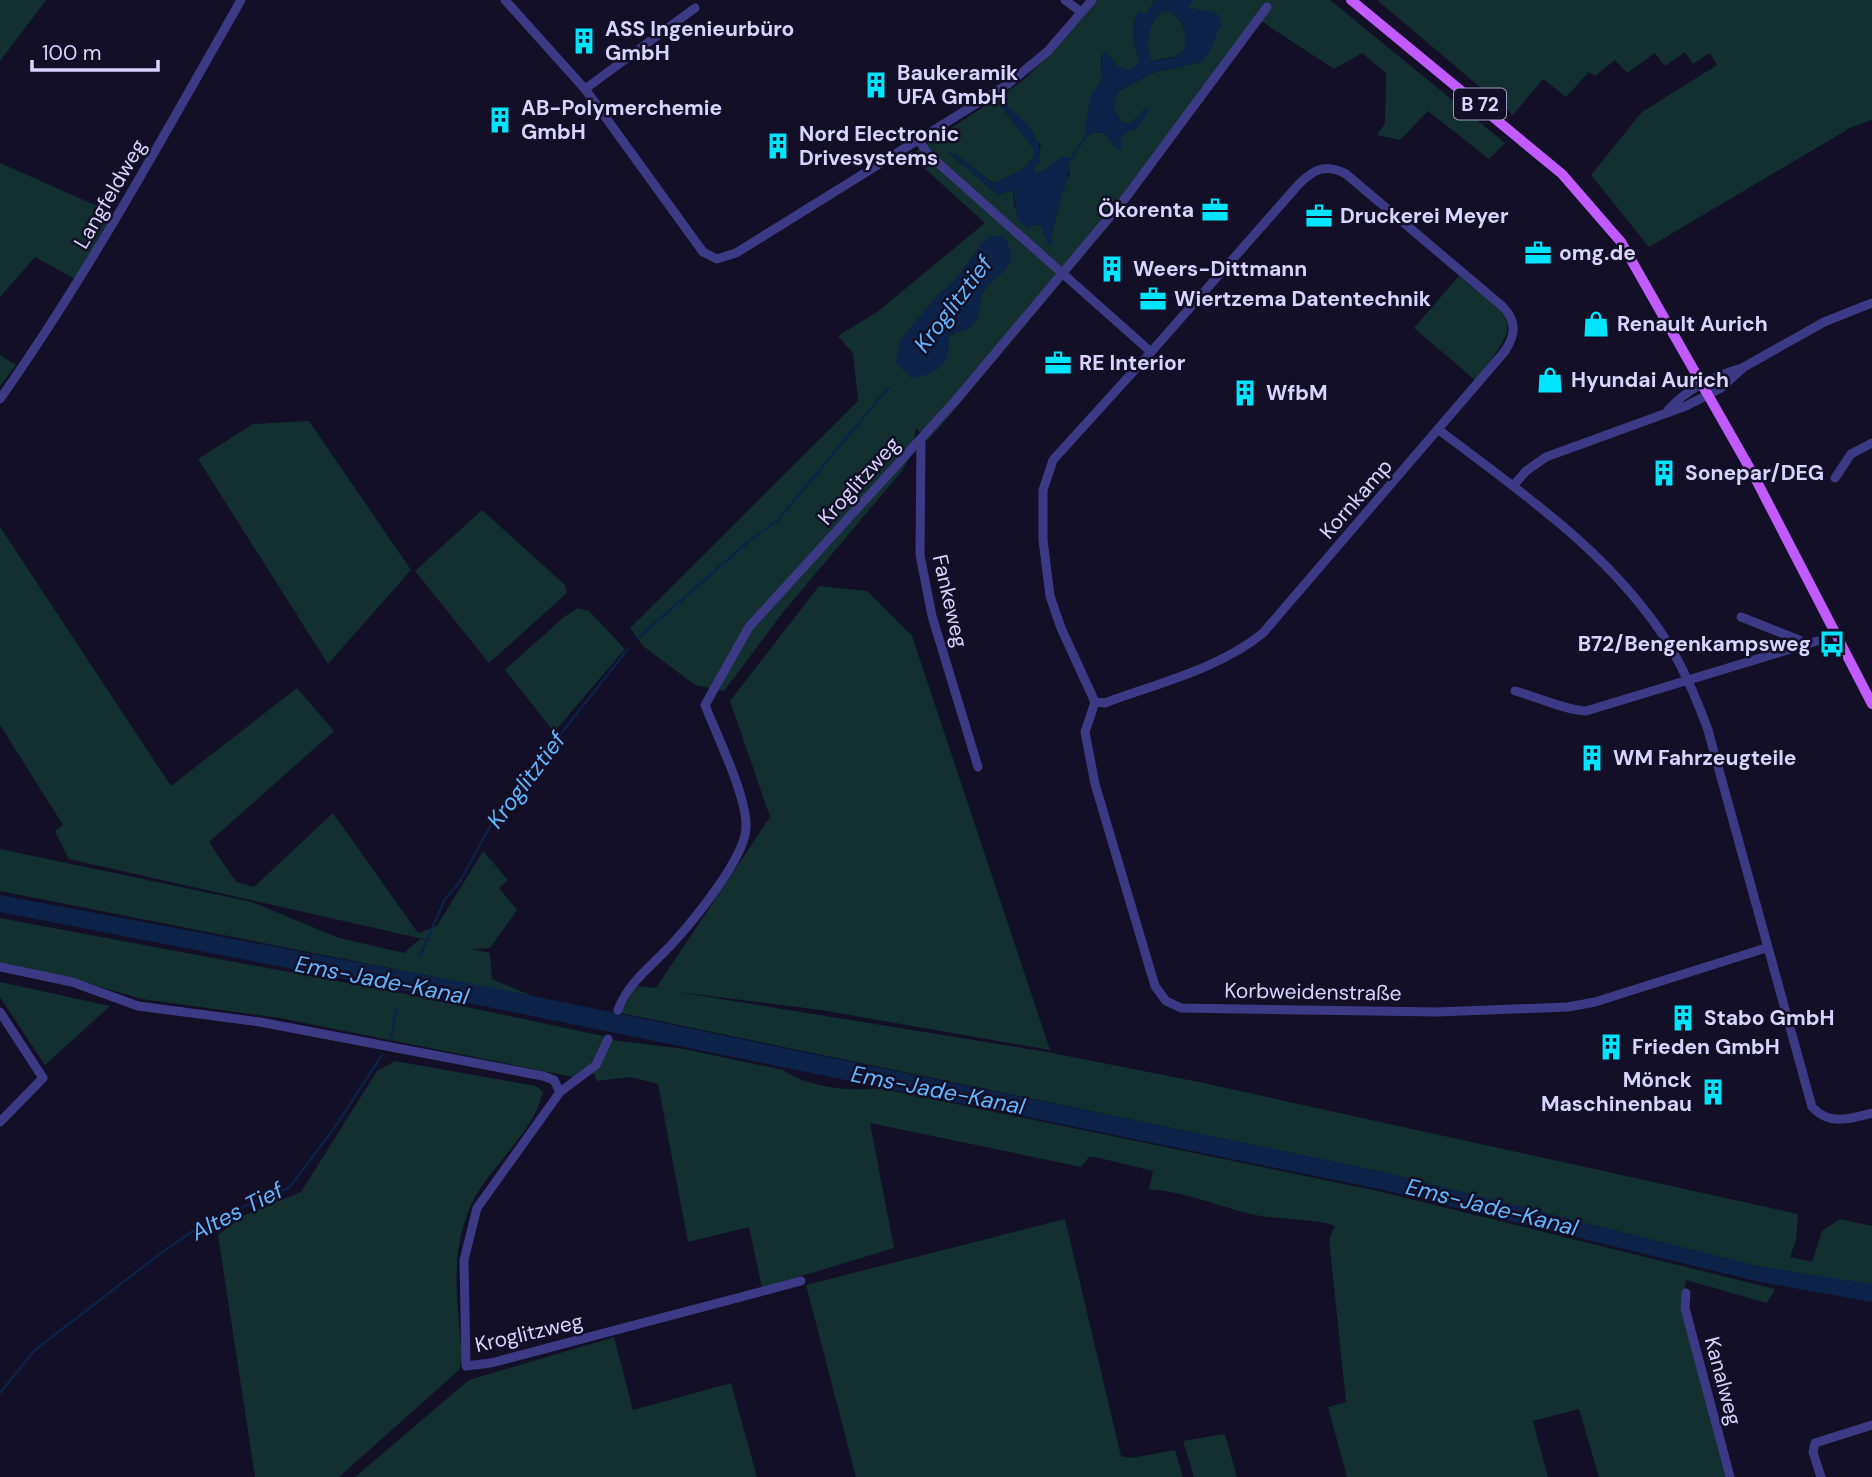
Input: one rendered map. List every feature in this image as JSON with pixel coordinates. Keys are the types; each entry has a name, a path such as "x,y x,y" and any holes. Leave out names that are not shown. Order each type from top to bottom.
{"main road":[{"name":"B 72","path":"1351,0 1528,144 1591,203 1633,259 1700,384 1753,474 1872,704"}],"street":[{"name":"Langfeldweg","path":"0,399 64,306 126,204 241,0"},
{"path":"506,0 585,89 704,252 716,259 736,253 1027,70 1092,0"},
{"path":"1065,0 1081,12"},
{"name":"Kroglitzweg","path":"618,1010 634,982 674,942 710,895 745,838 747,825 737,787 705,705 749,627 921,439 1128,196 1267,7"},
{"path":"585,89 695,8"},
{"path":"918,139 928,154 1151,352"},
{"name":"Kornkamp","path":"1335,168 1502,306 1513,319 1514,331 1510,343 1439,430 1263,632 1249,644 1204,666 1105,702 1096,702 1061,628 1051,596 1043,540 1042,490 1053,460 1151,352 1299,184 1317,169 1335,168"},
{"path":"1666,412 1679,398 1700,384 1744,367 1824,322 1872,303"},
{"path":"1513,486 1526,471 1560,450 1637,426 1707,396 1744,367"},
{"path":"1439,430 1582,542 1625,585 1668,644 1688,680 1708,730 1812,1107 1828,1120 1872,1113"},
{"name":"Fankeweg","path":"921,439 920,555 932,616 978,767"},
{"path":"1835,478 1851,454 1872,443"},
{"path":"1741,617 1799,640 1801,646"},
{"path":"1515,691 1548,699 1574,711 1586,711 1817,641"},
{"name":"Korbweidenstraße","path":"1096,702 1085,732 1104,818 1155,986 1166,1001 1181,1008 1437,1012 1568,1007 1595,1002 1766,948"},
{"path":"0,967 72,982 138,1006 260,1022 543,1076 554,1080 560,1092"},
{"path":"0,1012 43,1079 0,1122"},
{"name":"Kroglitzweg","path":"608,1039 596,1065 560,1092 477,1208 464,1260 466,1366 491,1363 801,1282"},
{"name":"Kanalweg","path":"1686,1293 1685,1308 1730,1477"},
{"path":"1821,1477 1813,1452 1815,1443 1872,1425"}],"green space":[{"path":"0,0 46,0 0,61"},
{"path":"1096,0 1155,0 1146,15 1139,12 1134,24 1134,42 1140,62 1129,71 1118,67 1105,52 1101,58 1102,78 1088,108 1088,126 1084,138 1093,132 1104,133 1118,150 1121,138 1129,130 1137,129 1145,109 1130,124 1122,123 1113,107 1118,92 1152,73 1200,62 1208,54 1210,47 1199,10 1188,8 1193,0 1330,0 1505,143 1489,159 1428,111 1400,140 1377,135 1385,123 1386,73 1362,53 1334,69 1261,21 1122,210 951,414 927,441 916,428 912,453 902,471 784,611 724,691 695,685 643,646 630,628 858,401 853,353 838,336 877,312 985,223 922,166 913,153 1020,83 1054,51","holes":["1001,106 1041,145 1033,168 1035,173 1044,171 1062,156 1070,173 1062,191 1049,246 1040,224 1031,225 1029,229 1014,206 1013,190 998,195 949,153 954,153 994,184 1022,170 1034,157 1034,149","1003,236 1009,246 1009,262 982,293 978,317 971,327 949,336 937,296 957,278 982,243"]},
{"path":"1377,0 1872,0 1872,120 1850,128 1649,247 1591,175 1642,112 1717,65 1710,53 1693,64 1685,52 1665,66 1655,53 1627,73 1615,60 1595,76 1589,72 1566,97 1543,79 1513,115"},
{"path":"1162,11 1169,11 1182,23 1186,39 1184,51 1174,57 1151,61 1149,34 1153,21"},
{"path":"0,163 113,213 75,279 35,257 0,297"},
{"path":"1459,276 1493,304 1507,323 1507,333 1502,344 1475,380 1414,328"},
{"path":"0,355 16,365 0,386"},
{"path":"309,421 411,570 328,664 198,459 253,424"},
{"path":"482,510 565,585 567,593 489,663 415,571"},
{"path":"0,527 171,786 297,688 334,731 209,842 236,882 254,887 333,813 418,933 437,926 483,851 508,880 499,888 517,910 490,948 470,949 490,953 492,979 532,996 0,891 0,849 252,902 339,938 404,953 420,939 441,943 69,859 55,831 63,825 0,725"},
{"path":"819,586 867,591 912,636 1050,1050 821,1010 678,992 1047,1052 1199,1082 1798,1214 1796,1240 1790,1257 1812,1262 1822,1231 1840,1219 1872,1226 1872,1285 1756,1266 1378,1171 621,1013 636,986 656,988 770,817 730,701"},
{"path":"578,608 589,611 625,649 554,732 505,670 564,617"},
{"path":"0,918 406,994 603,1036 603,1040 591,1064 573,1077 280,1018 142,999 62,976 0,964"},
{"path":"0,982 110,1006 45,1065 0,997"},
{"path":"612,1040 684,1049 783,1070 804,1081 829,1087 879,1088 1378,1191 1775,1289 1767,1303 1686,1280 1682,1311 1725,1477 1599,1477 1579,1409 1533,1421 1548,1477 1347,1477 1328,1407 1346,1402 1329,1239 1335,1226 1260,1216 1179,1194 1149,1189 1153,1171 1095,1157 1089,1157 1081,1167 870,1123 894,1248 762,1288 749,1227 688,1242 658,1084 630,1077 597,1081 593,1072"},
{"path":"395,1061 536,1086 543,1092 532,1120 484,1182 467,1215 458,1255 457,1296 462,1358 459,1370 339,1477 255,1477 218,1235 242,1216 301,1192 377,1071"},
{"path":"1065,1219 1121,1456 1131,1458 1175,1450 1183,1477 856,1477 806,1285"},
{"path":"614,1337 633,1410 731,1383 757,1477 355,1477 469,1380"},
{"path":"1225,1434 1237,1477 1194,1477 1183,1441"}],"water":[{"path":"1155,0 1193,0 1189,8 1215,12 1220,17 1221,25 1208,54 1200,62 1152,73 1118,92 1113,107 1122,123 1131,124 1145,109 1149,110 1137,129 1129,130 1121,138 1121,149 1118,150 1104,133 1093,132 1084,140 1090,98 1102,78 1102,54 1105,52 1118,67 1129,71 1140,62 1133,31 1139,12 1146,15","holes":["1162,11 1180,19 1183,25 1184,51 1173,58 1152,61 1148,48 1151,28"]},
{"path":"1003,102 1030,128 1038,143 1040,162 1033,168 1035,173 1044,171 1062,156 1070,159 1067,180 1054,223 1052,244 1049,246 1040,225 1031,225 1029,229 1018,220 1013,190 998,195 948,152 954,153 993,184 1022,170 1034,157 1034,149 1000,105"},
{"path":"992,235 1003,236 1009,247 1011,255 1006,269 982,293 978,317 971,327 949,336 947,354 941,366 929,374 911,378 896,363 900,340 937,296 957,278 982,243"},
{"name":"Ems-Jade-Kanal","path":"0,895 499,989 1379,1171 1757,1266 1872,1284 1872,1302 1760,1282 1379,1189 498,1009 0,912"}],"waterway":[{"name":"Kroglitztief","path":"1070,160 1084,139"},
{"name":"Kroglitztief","path":"638,638 749,541 777,521 888,388"},
{"name":"Kroglitztief","path":"420,956 445,899 459,883 497,814 628,649"},
{"name":"Altes Tief","path":"391,1040 396,1009"},
{"name":"Altes Tief","path":"0,1393 35,1350 161,1253 206,1222 289,1188 335,1127 382,1055"}],"place":[{"name":"ASS Ingenieurbüro GmbH","path":"584,41"},
{"name":"Baukeramik UFA GmbH","path":"876,85"},
{"name":"AB-Polymerchemie GmbH","path":"500,120"},
{"name":"Nord Electronic Drivesystems","path":"778,146"},
{"name":"Ökorenta","path":"1215,210"},
{"name":"Druckerei Meyer","path":"1319,216"},
{"name":"omg.de","path":"1538,253"},
{"name":"Weers-Dittmann","path":"1112,269"},
{"name":"Wiertzema Datentechnik","path":"1153,299"},
{"name":"Renault Aurich","path":"1596,324"},
{"name":"RE Interior","path":"1058,363"},
{"name":"Hyundai Aurich","path":"1550,380"},
{"name":"WfbM","path":"1245,393"},
{"name":"Sonepar/DEG","path":"1664,473"},
{"name":"B72/Bengenkampsweg","path":"1832,644"},
{"name":"WM Fahrzeugteile","path":"1592,758"},
{"name":"Stabo GmbH","path":"1683,1018"},
{"name":"Frieden GmbH","path":"1611,1047"},
{"name":"Mönck Maschinenbau","path":"1713,1092"}]}
